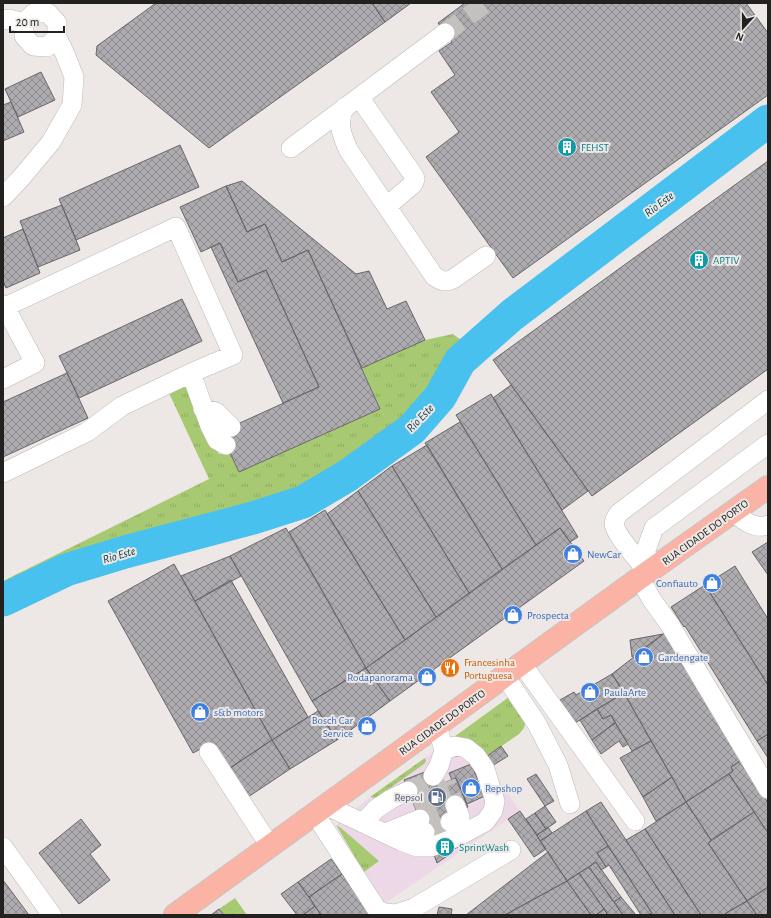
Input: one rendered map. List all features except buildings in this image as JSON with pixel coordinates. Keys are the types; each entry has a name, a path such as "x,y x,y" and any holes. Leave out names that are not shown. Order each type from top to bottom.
{"main road":[{"name":"RUA CIDADE DO PORTO","path":"176,915 644,575 768,487"}],"street":[{"path":"4,195 22,178 51,142 72,105 74,77 57,37 57,23 51,8 34,13 24,23 24,36 33,46 47,47 57,37"},
{"path":"3,20 9,19 24,23"},
{"path":"291,148 445,33"},
{"path":"352,102 414,176 414,184 387,206"},
{"path":"352,102 341,113 340,119 344,140 349,151 434,276 440,280 448,282 486,256"},
{"path":"3,378 35,363 4,306 176,228 233,355 122,406 87,432 3,473"},
{"path":"191,373 203,409 218,440 229,436"},
{"path":"768,400 619,512 614,520 618,534 644,575 652,600 670,625 768,789"},
{"path":"644,575 646,550 654,528 768,444"},
{"path":"733,512 745,521 756,526 764,527 768,525"},
{"path":"514,670 537,724 558,765 570,804"},
{"path":"514,670 635,821"},
{"path":"321,810 363,823 417,846 431,847 457,837 485,822 493,811 495,801 492,787 485,769 476,756 466,748 455,746 440,769 437,726"},
{"path":"209,752 270,846"},
{"path":"363,823 376,809 391,799 416,811 393,837"},
{"path":"321,810 376,908 384,914 396,914 414,908 511,850"},
{"path":"3,847 52,915"}],"shaded area":[{"path":"476,721 472,742 520,811 384,904 336,825 370,797"}],"green space":[{"path":"453,334 465,343 446,359 431,396 406,425 356,461 291,498 235,512 113,549 37,574 3,592 3,581 209,479 169,393 187,386 212,445 219,454 230,454 239,472 380,409 362,368 425,340"},
{"path":"509,697 526,720 524,728 519,734 486,757 464,739 454,737"},
{"path":"425,758 426,761 424,764 376,798 370,797"},
{"path":"336,825 341,828 379,861 364,872"},
{"path":"235,898 247,915 224,915 219,909"}],"waterway":[{"name":"Rio Este","path":"3,600 66,570 125,552 253,518 303,502 347,476 412,429 440,397 460,361 512,315 768,121"}],"tunnel":[{"path":"445,33 486,3"},
{"path":"408,791 421,785 433,776"},
{"path":"420,819 455,805 446,782"},
{"path":"413,803 448,788"},
{"path":"425,832 450,822"}],"place":[{"name":"FEHST","path":"567,147"},
{"name":"APTIV","path":"699,260"},
{"name":"NewCar","path":"573,554"},
{"name":"Confiauto","path":"712,583"},
{"name":"Prospecta","path":"513,615"},
{"name":"Gardengate","path":"644,657"},
{"name":"Francesinha Portuguesa","path":"450,668"},
{"name":"Rodapanorama","path":"427,677"},
{"name":"PaulaArte","path":"590,692"},
{"name":"s&b motors","path":"200,712"},
{"name":"Bosch Car Service","path":"367,726"},
{"name":"Repshop","path":"471,788"},
{"name":"Repsol","path":"437,797"},
{"name":"SprintWash","path":"445,847"}]}
